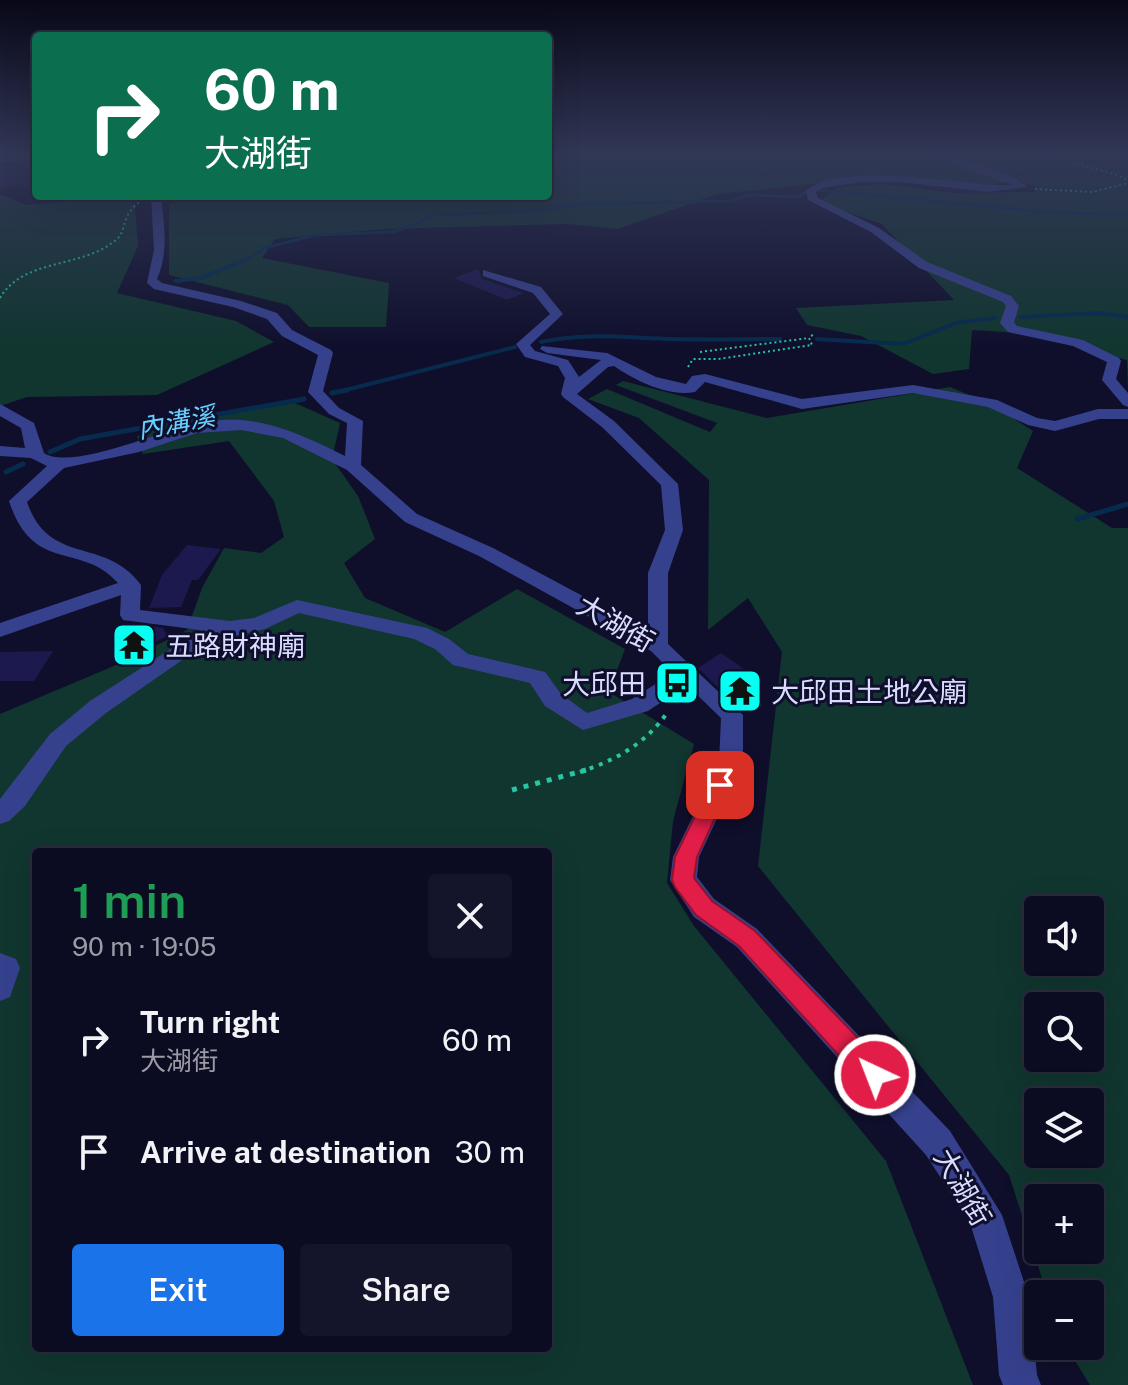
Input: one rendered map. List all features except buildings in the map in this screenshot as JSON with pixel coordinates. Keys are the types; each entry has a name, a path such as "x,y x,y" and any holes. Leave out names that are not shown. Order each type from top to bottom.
{"street":[{"path":"160,220 156,270 151,280 158,286 237,304 272,316 287,333 326,353 315,392 334,411 355,421 353,466"},
{"path":"852,220 875,230 923,265 1007,299 1013,306 1007,323 1013,329 1065,338 1098,350 1114,361 1109,380 1128,402"},
{"path":"487,273 537,290 557,314 523,344"},
{"path":"523,344 616,361 640,378 670,387 690,389 697,379 705,378 802,404 913,389 992,403 1033,422 1055,426 1098,414 1128,414"},
{"path":"523,344 530,354 563,363 572,378 568,394"},
{"path":"568,394 603,364 616,361"},
{"path":"568,394 608,424 669,484 674,530 658,573 658,646"},
{"path":"0,409 28,426 36,453 34,456 40,461 59,464"},
{"name":"大湖街","path":"59,464 133,449 195,428 241,425 288,434 353,466 411,518 486,552 658,646 688,672 732,715 731,763 686,857 683,880 704,908 747,938 938,1143 985,1215 1011,1297 1018,1375 1022,1385"},
{"path":"0,451 36,453"},
{"path":"59,464 18,501 22,521 45,542 71,555 114,567 131,585 130,615 233,627"},
{"path":"0,630 131,585"},
{"path":"0,814 16,799 58,740 98,707 201,637 233,627 258,624 297,606 393,626 442,644 461,660 537,677 553,700 583,722 615,716 662,696 688,672"},
{"path":"0,966 6,968 0,987"}],"path":[{"path":"0,298 11,282 25,275 102,252 123,234 129,220"},
{"path":"697,379 685,370 700,352 809,338 815,333"},
{"path":"693,359 718,359 812,345 809,338"},
{"path":"512,790 578,774 623,754 659,727 688,672"}],"green space":[{"path":"0,220 136,220 138,246 117,293 236,321 274,342 157,395 27,397 0,406"},
{"path":"169,220 644,220 618,229 567,224 384,229 275,239 262,258 389,283 386,327 309,327 288,305 169,275"},
{"path":"869,220 1128,220 1128,392 1127,360 1024,333 972,330 969,369 933,374 861,336 807,325 796,308 954,300 882,224"},
{"path":"623,381 767,418 950,387 991,404 1033,431 1017,468 1112,528 1128,528 1128,1385 1090,1385 1075,1360 1104,1360 1104,1280 1043,1280 1037,1264 1104,1264 1104,1184 1024,1184 1024,1222 1009,1175 758,866 782,652 748,598 708,630 709,480 639,418 588,399 607,389 710,432 717,423 616,385"},
{"path":"295,403 340,423 332,459 358,496 375,539 344,563 365,598 445,632 517,589 625,649 609,692 694,744 673,821 667,883 694,926 886,1161 973,1385 0,1385 0,714 121,663 187,630 202,588 224,548 261,553 284,537 274,501 229,441 143,454 137,436 186,418"}],"waterway":[{"path":"248,259 265,248 315,235 392,232 424,220"},
{"path":"176,281 201,278 248,259"},
{"name":"內溝溪","path":"1021,317 1100,313 1128,317"},
{"name":"內溝溪","path":"817,339 903,344 956,323 995,318"},
{"name":"內溝溪","path":"541,342 590,336 780,339"},
{"name":"內溝溪","path":"342,391 515,347"},
{"name":"內溝溪","path":"342,391 347,390"},
{"name":"內溝溪","path":"332,393 342,391"},
{"name":"內溝溪","path":"50,452 80,439 304,399"},
{"name":"內溝溪","path":"6,472 23,464"},
{"path":"1077,519 1128,504"}],"place":[{"name":"五路財神廟","path":"134,645"},
{"name":"大邱田","path":"677,683"},
{"name":"大邱田土地公廟","path":"740,691"}],"route":[{"path":"720,785 686,857 683,880 704,908 747,938 875,1075"}]}
